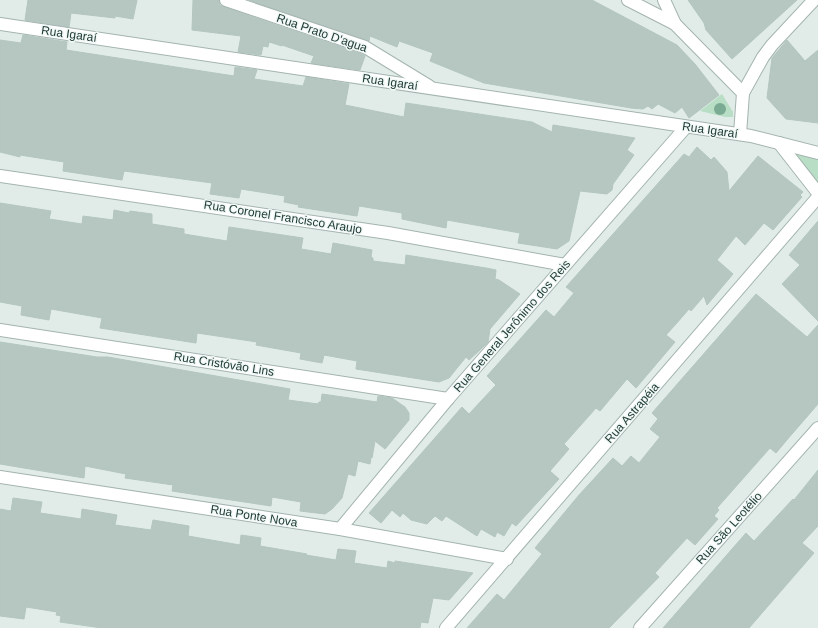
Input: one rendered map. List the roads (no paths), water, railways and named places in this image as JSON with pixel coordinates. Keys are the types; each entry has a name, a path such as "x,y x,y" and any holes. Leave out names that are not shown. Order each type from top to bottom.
{"street":[{"name":"Rua Prato D'agua","path":"226,0 365,47 434,89"},
{"path":"628,0 674,24 743,93"},
{"path":"664,0 674,24"},
{"path":"740,134 743,93 763,57 772,45 814,0"},
{"name":"Rua Igaraí","path":"0,24 740,134 818,152"},
{"name":"Rua General Jerônimo dos Reis","path":"340,529 448,399 686,127"},
{"path":"779,143 818,193"},
{"name":"Rua Coronel Francisco Araujo","path":"0,176 388,233 565,265"},
{"name":"Rua Astrapéia","path":"446,628 818,197"},
{"name":"Rua Cristóvão Lins","path":"0,330 448,399"},
{"name":"Rua São Leotélio","path":"640,628 818,428"},
{"name":"Rua Ponte Nova","path":"0,477 340,529 507,559"}]}
